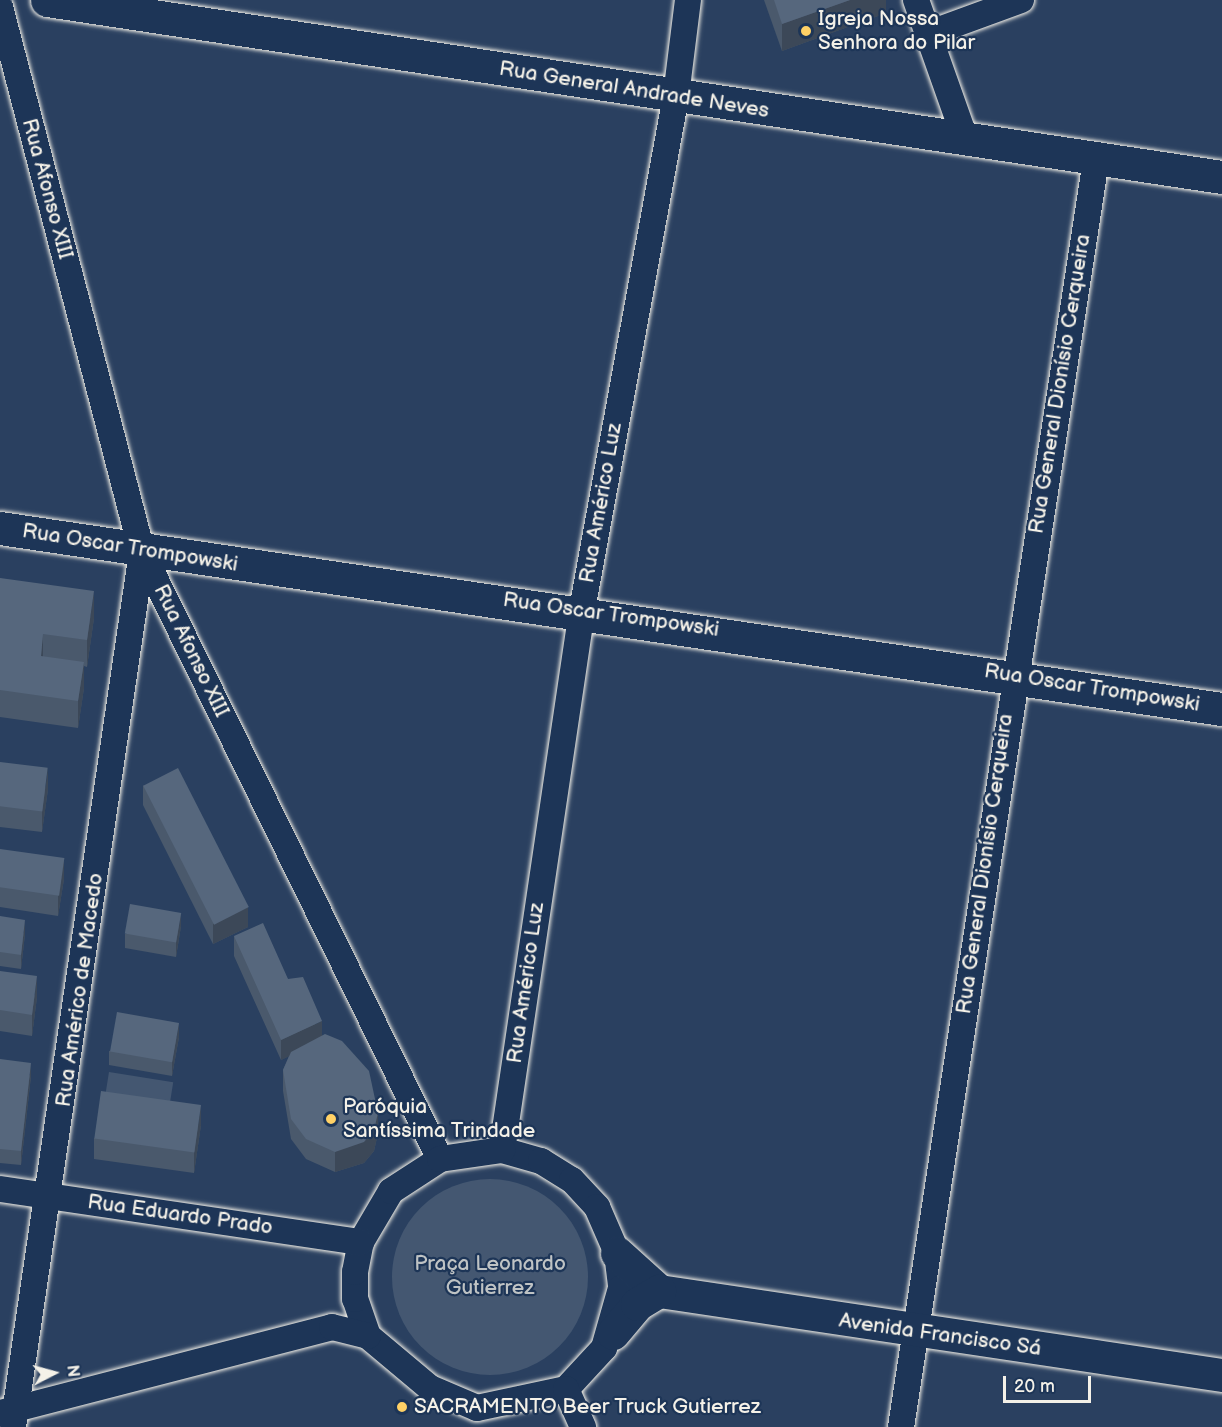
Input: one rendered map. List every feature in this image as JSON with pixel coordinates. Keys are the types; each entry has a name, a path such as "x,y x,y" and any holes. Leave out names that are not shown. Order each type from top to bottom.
{"street":[{"name":"Rua General Andrade Neves","path":"47,0 966,141 1222,177"},
{"name":"Rua Américo Luz","path":"502,1150 582,610 676,96 688,0"},
{"path":"916,0 966,141"},
{"path":"928,34 1021,0"},
{"name":"Rua Afonso XIII","path":"0,7 142,552 440,1159"},
{"name":"Rua General Dionísio Cerqueira","path":"901,1427 917,1332 1013,675 1096,159"},
{"name":"Rua Oscar Trompowski","path":"0,528 142,552 582,610 1222,709"},
{"name":"Rua Américo de Macedo","path":"10,1416 51,1197 142,552"},
{"path":"368,1336 356,1299 361,1242 391,1191 440,1159 502,1150 541,1161 572,1180 597,1207 617,1253 621,1288 613,1333"},
{"name":"Rua Eduardo Prado","path":"0,1190 361,1242"},
{"path":"10,1416 332,1327 368,1336 430,1388 476,1417 566,1389 637,1305 659,1291 617,1253"},
{"name":"Avenida Francisco Sá","path":"659,1291 917,1332 1222,1375"},
{"path":"332,1327 356,1299"},
{"path":"566,1389 583,1427"}],"green space":[{"path":"109,1072 173,1082 168,1113 104,1103"},
{"name":"Praça Leonardo Gutierrez","path":"490,1179 509,1181 527,1187 544,1196 559,1208 571,1223 580,1240 586,1258 588,1277 586,1296 580,1314 571,1331 559,1346 544,1358 527,1367 509,1373 490,1375 471,1373 453,1367 436,1358 421,1346 409,1331 400,1314 394,1296 392,1277 394,1258 400,1240 409,1223 421,1208 436,1196 453,1187 471,1181"}],"building":[{"path":"774,0 850,0 782,24"},
{"path":"0,578 94,591 87,640 43,634 41,656 84,662 78,701 0,690"},
{"path":"0,762 48,768 42,812 0,806"},
{"path":"178,768 249,907 214,925 143,786"},
{"path":"0,849 64,858 59,896 0,887"},
{"path":"130,904 181,913 176,943 125,934"},
{"path":"0,916 25,920 21,955 0,952"},
{"path":"263,923 288,979 303,977 322,1021 281,1040 234,936"},
{"path":"0,971 37,976 32,1015 0,1010"},
{"path":"117,1012 179,1023 172,1062 110,1051"},
{"name":"Paróquia Santíssima Trindade","path":"325,1034 342,1041 369,1071 378,1113 374,1130 364,1142 335,1152 306,1139 291,1119 283,1070 291,1052"},
{"path":"0,1059 31,1063 21,1151 0,1149"},
{"path":"101,1091 201,1105 194,1153 94,1139"}],"place":[{"name":"Igreja Nossa Senhora do Pilar","path":"806,31"},
{"name":"Paróquia Santíssima Trindade","path":"331,1119"},
{"name":"SACRAMENTO Beer Truck Gutierrez","path":"402,1407"}]}
